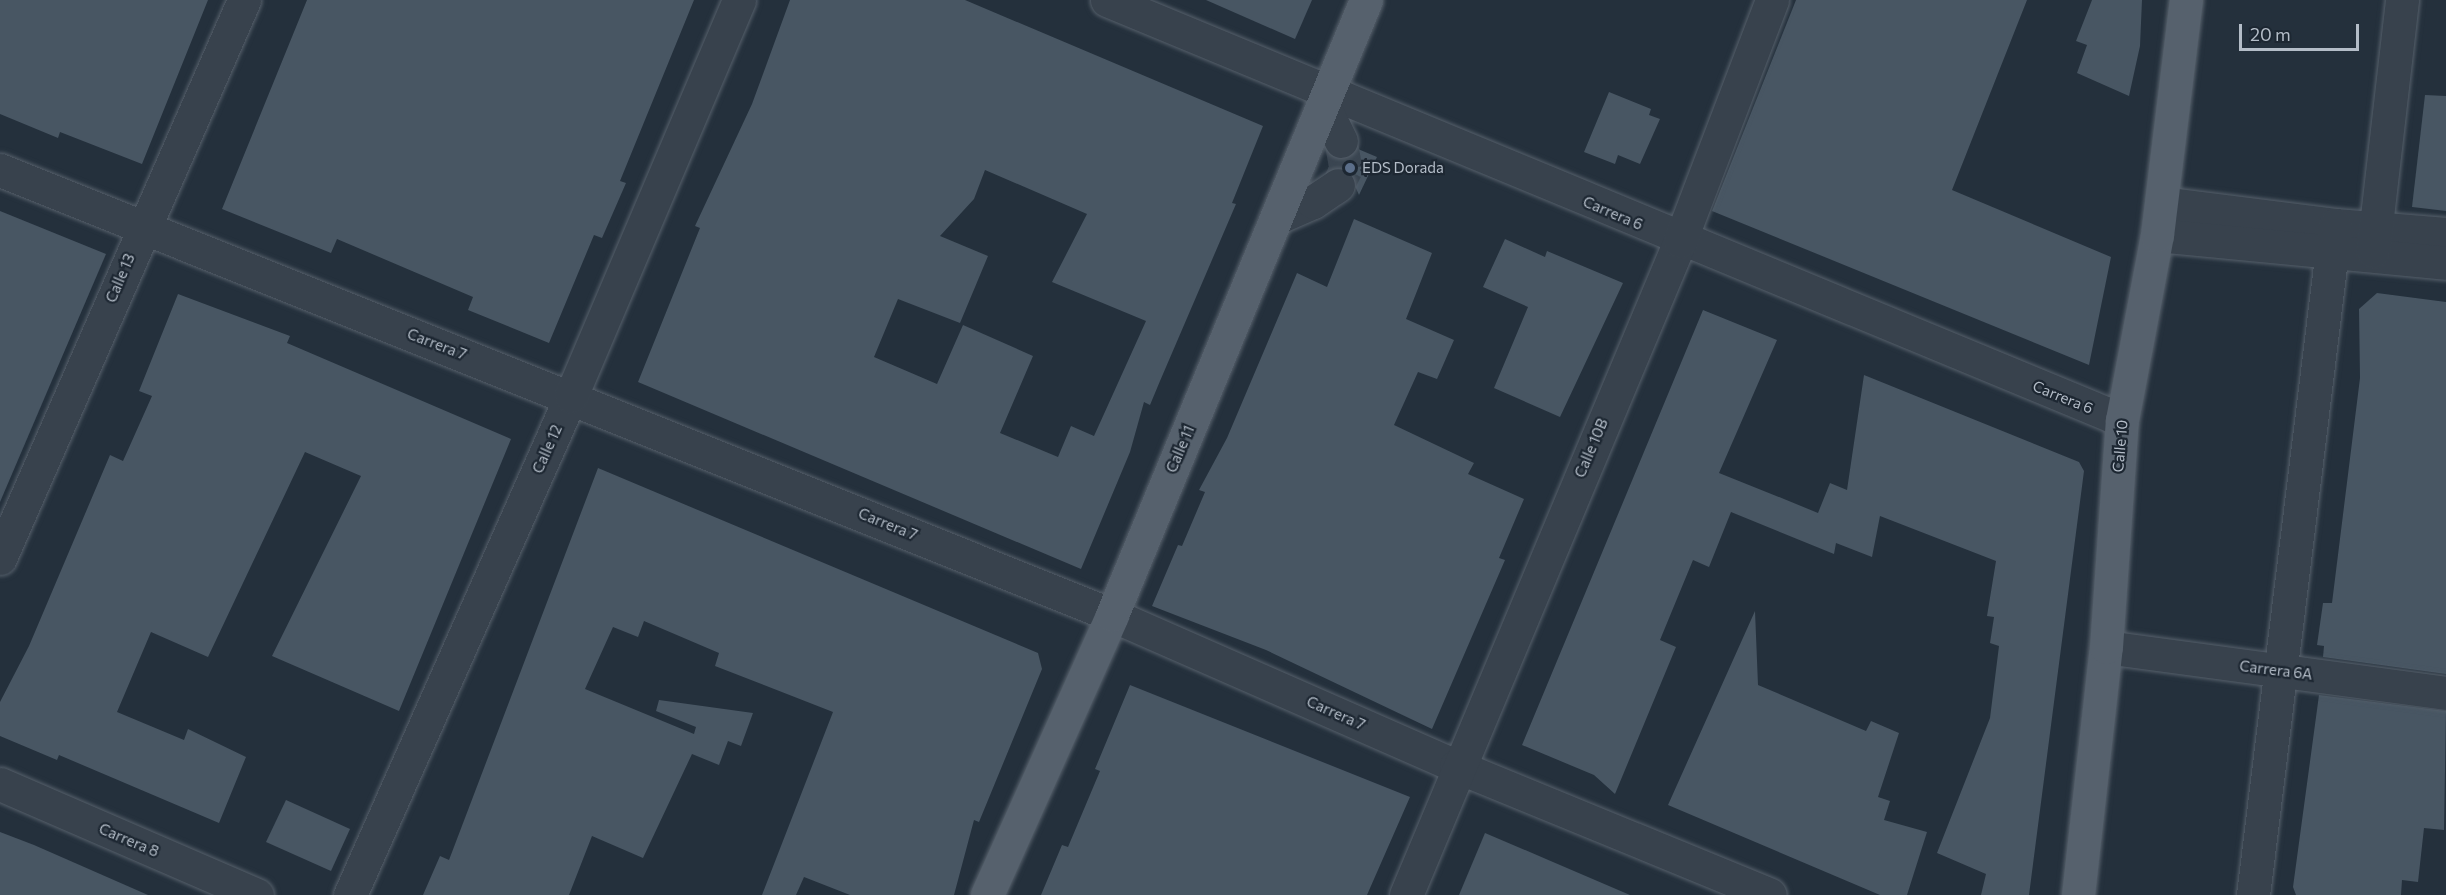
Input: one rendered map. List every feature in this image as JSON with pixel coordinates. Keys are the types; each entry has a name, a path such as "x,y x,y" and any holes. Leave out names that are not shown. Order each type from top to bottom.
{"main road":[{"name":"Calle 11","path":"987,895 1112,615 1366,0"},
{"name":"Calle 10","path":"2078,895 2106,648 2122,420 2162,203 2186,0"}],"street":[{"name":"Calle 13","path":"0,558 141,228 244,0"},
{"name":"Calle 12","path":"350,895 571,396 739,0"},
{"name":"Carrera 6","path":"1107,0 1325,99 2122,420"},
{"name":"Calle 10B","path":"1406,895 1456,765 1680,241 1772,0"},
{"path":"2374,242 2402,0"},
{"path":"1325,99 1341,141"},
{"name":"Carrera 7","path":"0,170 141,228 571,396 1112,615 1456,765 1770,895"},
{"path":"1276,218 1313,202 1338,185"},
{"path":"2162,203 2333,238"},
{"path":"2374,242 2446,234"},
{"path":"2157,235 2333,238 2374,242 2446,262"},
{"path":"2253,895 2284,671 2333,238"},
{"name":"Carrera 6A","path":"2106,648 2446,693"},
{"name":"Carrera 8","path":"0,784 257,895"}],"building":[{"path":"0,0 208,0 142,164 60,132 58,138 0,114"},
{"path":"307,0 694,0 620,181 626,183 602,238 594,235 549,343 468,310 473,297 337,239 331,253 222,209"},
{"path":"790,0 965,0 1263,126 1232,203 1236,204 1150,405 1144,402 1130,452 1081,569 638,382 700,228 695,226 752,104","holes":["985,170 1087,214 1052,282 1146,321 1094,436 1071,426 1058,457 1000,433 1033,356 963,325 937,384 874,357 898,299 960,323 988,256 940,236 974,199"]},
{"path":"1206,0 1312,0 1295,39"},
{"path":"1796,0 2027,0 1952,190 2111,257 2089,365 1712,211"},
{"path":"2092,0 2142,0 2140,46 2129,96 2077,73 2087,45 2076,41"},
{"path":"1609,92 1651,109 1649,115 1660,119 1640,164 1618,155 1615,164 1584,152"},
{"path":"2425,95 2446,96 2446,211 2412,207"},
{"path":"1358,149 1377,157 1359,195 1347,168 1328,169 1333,158 1349,158"},
{"path":"0,211 106,254 0,502"},
{"path":"1354,219 1432,253 1406,319 1454,340 1437,379 1418,372 1394,425 1474,463 1468,474 1524,499 1499,558 1505,560 1432,729 1266,650 1152,606 1178,545 1182,546 1205,492 1199,490 1227,438 1297,273 1327,287"},
{"path":"1505,239 1545,257 1547,251 1623,283 1560,417 1494,388 1528,307 1483,287"},
{"path":"2377,293 2446,302 2446,674 2323,657 2324,646 2317,645 2323,603 2332,603 2360,378 2359,309"},
{"path":"178,294 290,336 287,343 511,439 399,711 272,656 361,476 305,452 208,657 151,632 117,712 184,740 188,729 246,757 219,823 59,755 57,760 0,736 0,702 29,646 110,455 123,461 152,396 139,391"},
{"path":"1703,310 1777,340 1719,473 1818,513 1830,483 1847,490 1864,375 2079,462 2084,471 2029,895 1981,895 1986,874 1937,853 1990,718 1999,646 1990,643 1994,617 1987,616 1996,561 1880,516 1872,557 1836,543 1834,554 1731,512 1709,567 1693,560 1660,640 1676,647 1615,794 1594,775 1522,745"},
{"path":"598,468 1038,653 1042,669 979,822 974,820 954,895 850,895 804,877 796,895 762,895 833,712 715,666 719,653 644,621 638,637 613,627 585,689 694,734 696,727 656,711 659,700 753,713 741,746 728,741 719,765 692,754 643,858 592,836 569,895 423,895 440,856 449,860"},
{"path":"1755,611 1758,685 1866,731 1871,721 1899,733 1878,797 1890,801 1884,820 1927,832 1907,895 1880,895 1668,805"},
{"path":"1130,685 1410,797 1367,895 1041,895 1062,845 1068,847 1100,771 1095,769"},
{"path":"2319,695 2446,711 2444,830 2424,828 2418,882 2402,880 2401,895 2296,895 2293,887"},
{"path":"286,800 350,829 331,871 266,842"},
{"path":"0,832 34,845 148,895 0,895"},
{"path":"1485,833 1546,859 1630,895 1459,895"}],"tunnel":[{"path":"1338,185 1346,169 1341,141"}],"place":[{"name":"EDS Dorada","path":"1350,168"}]}
